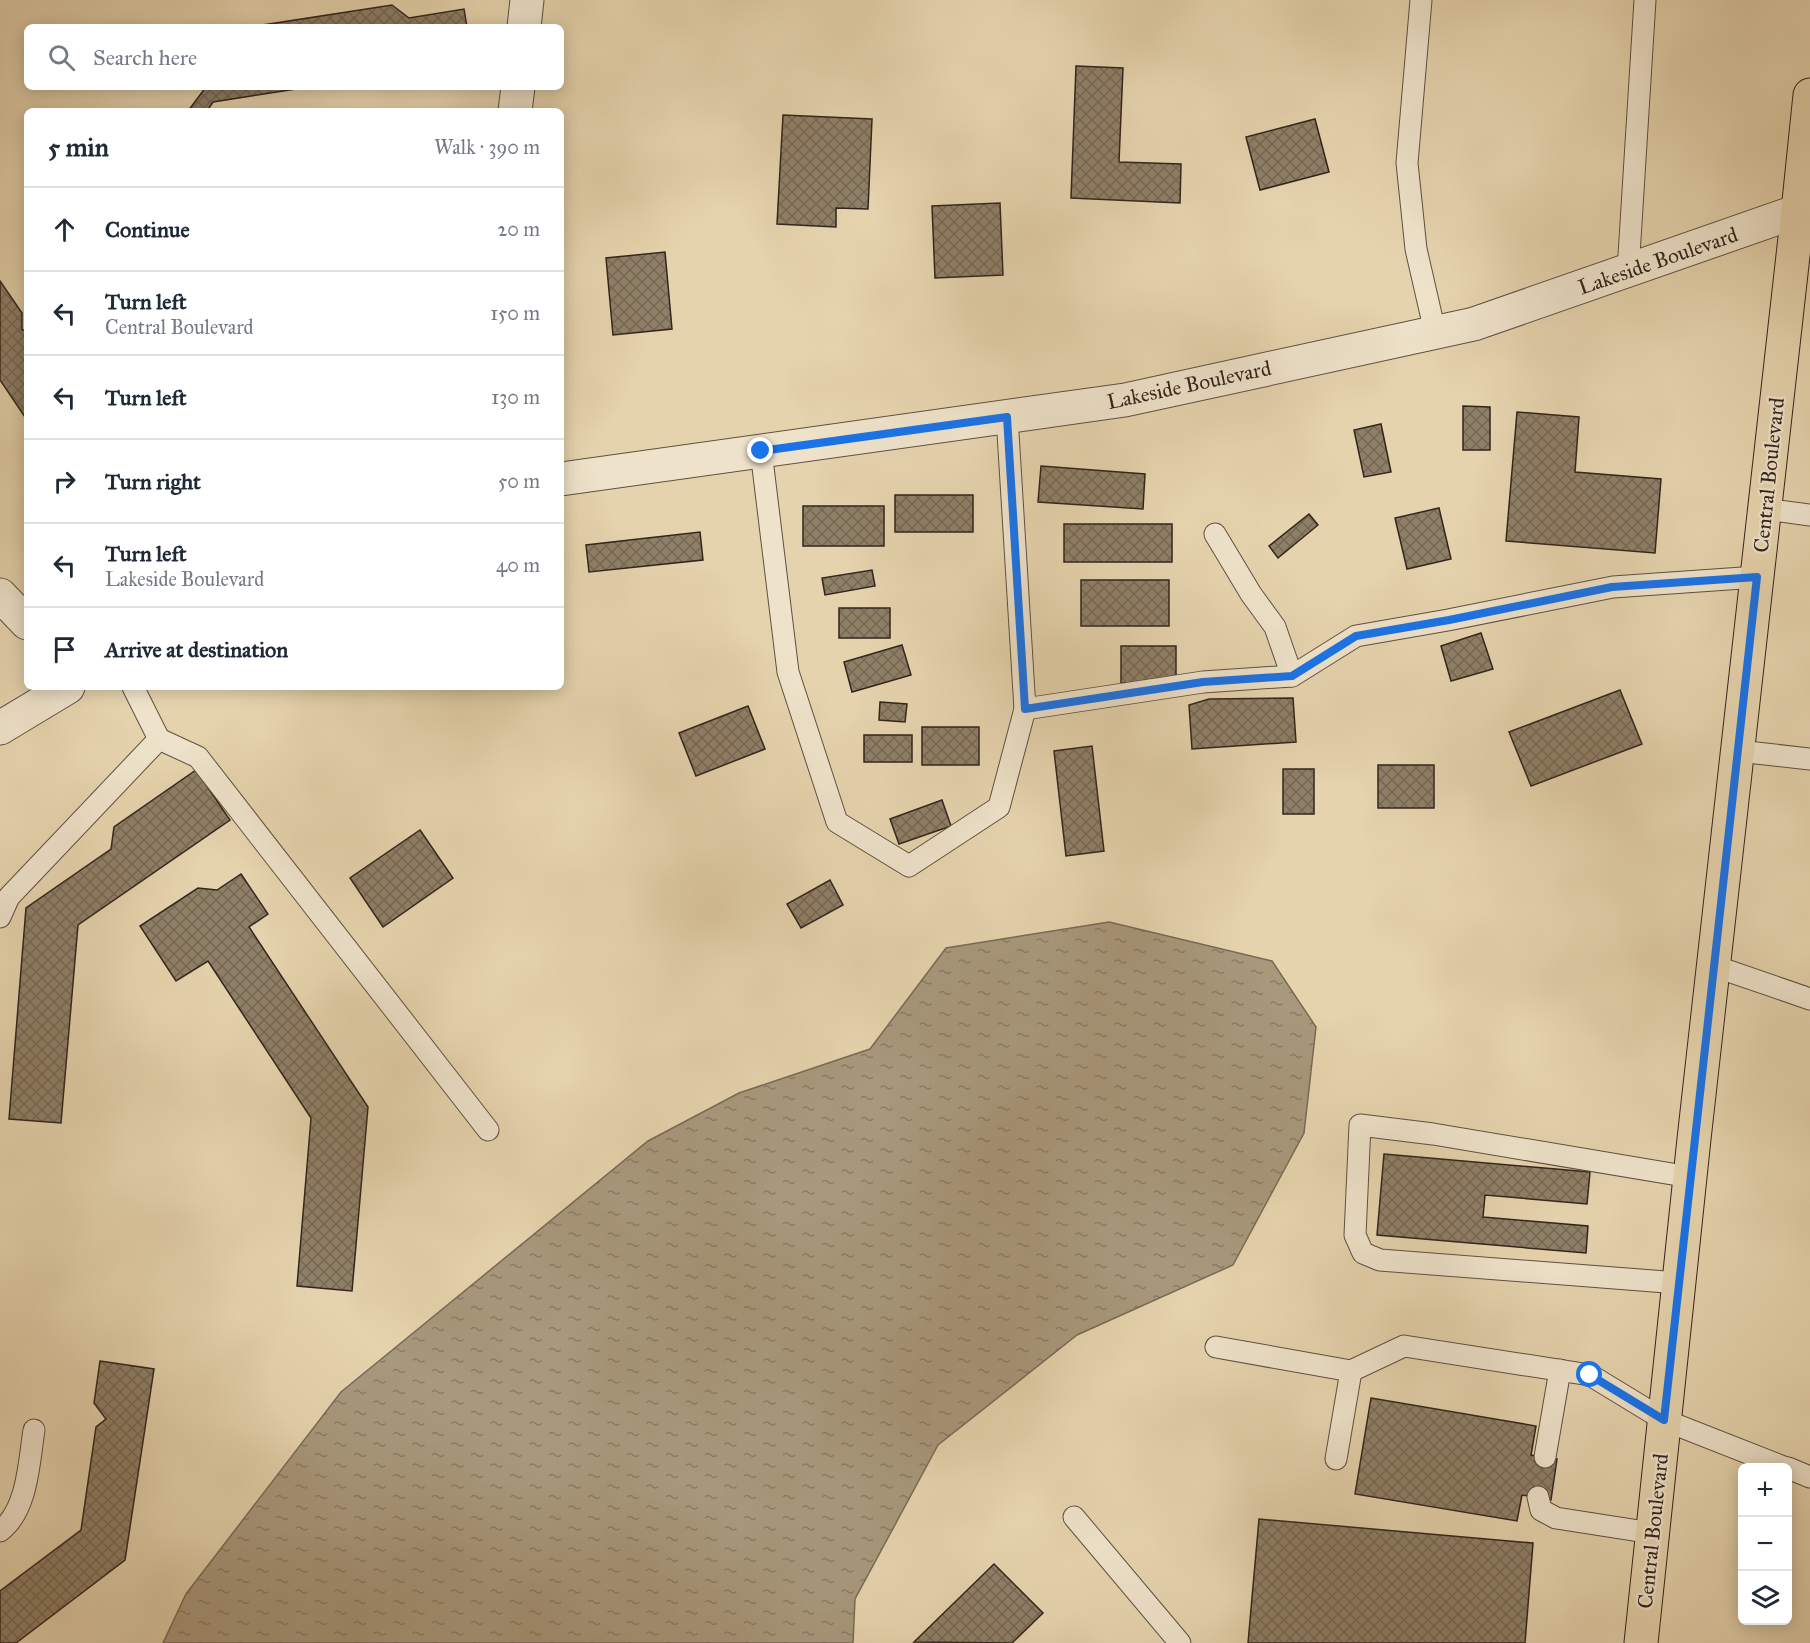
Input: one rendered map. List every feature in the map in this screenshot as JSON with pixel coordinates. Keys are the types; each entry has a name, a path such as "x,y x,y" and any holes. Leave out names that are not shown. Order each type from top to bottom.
{"main road":[{"name":"Central Boulevard","path":"1641,1643 1757,577 1803,203 1810,95"}],"street":[{"path":"524,24 527,0"},
{"path":"515,108 518,90"},
{"name":"Lakeside Boulevard","path":"564,479 1125,400 1474,324 1628,271 1803,203"},
{"path":"0,595 24,620"},
{"path":"0,728 63,690"}],"lane":[{"path":"1421,0 1407,163 1416,249 1435,332"},
{"path":"1628,271 1644,0"},
{"path":"761,451 788,672 837,822 909,866 999,807 1025,709 1007,417"},
{"path":"1765,509 1810,516"},
{"path":"1215,534 1251,594 1275,627 1292,676"},
{"path":"1025,709 1203,682 1292,676 1356,636 1612,587 1757,577"},
{"path":"134,690 159,739 198,757 488,1130"},
{"path":"0,917 9,897 159,739"},
{"path":"1738,751 1810,759"},
{"path":"1714,966 1810,999"},
{"path":"1679,1283 1380,1260 1363,1253 1355,1235 1360,1125 1433,1134 1690,1177"},
{"path":"1216,1347 1351,1371 1404,1346 1590,1375 1664,1420 1774,1463"},
{"path":"1545,1457 1560,1370"},
{"path":"1336,1459 1351,1371"},
{"path":"0,1531 6,1526 22,1500 34,1430"},
{"path":"1792,1470 1810,1477"},
{"path":"1538,1497 1541,1510 1556,1518 1652,1533"},
{"path":"1074,1517 1180,1643"}],"water":[{"path":"1109,922 1272,961 1316,1027 1304,1133 1233,1265 1077,1335 938,1445 855,1599 853,1643 163,1643 186,1594 341,1392 648,1141 739,1093 870,1049 946,948"}],"building":[{"path":"392,5 409,18 464,9 466,24 269,24"},
{"path":"1076,66 1123,68 1119,162 1181,164 1180,203 1071,198"},
{"path":"204,90 290,90 213,102 209,108 190,108"},
{"path":"783,115 872,119 868,209 836,208 836,227 777,224"},
{"path":"1315,119 1329,172 1260,190 1246,137"},
{"path":"1000,203 1003,275 935,278 932,206"},
{"path":"665,252 672,329 613,335 606,258"},
{"path":"0,281 22,313 24,416 0,380"},
{"path":"1463,406 1490,407 1490,450 1463,450"},
{"path":"1517,412 1579,417 1575,472 1661,479 1655,553 1506,541"},
{"path":"1381,424 1391,472 1364,477 1354,430"},
{"path":"1041,466 1145,474 1143,509 1038,502"},
{"path":"895,495 973,495 973,532 895,532"},
{"path":"803,506 884,506 884,546 803,546"},
{"path":"1439,508 1451,559 1407,569 1395,518"},
{"path":"1309,514 1318,525 1278,558 1269,546"},
{"path":"1064,524 1172,524 1172,562 1064,562"},
{"path":"700,532 703,560 589,572 586,545"},
{"path":"872,570 875,586 825,595 822,578"},
{"path":"1081,580 1169,580 1169,626 1081,626"},
{"path":"839,608 890,608 890,638 839,638"},
{"path":"1481,633 1493,669 1451,681 1441,646"},
{"path":"902,645 911,675 852,692 844,662"},
{"path":"1121,646 1176,646 1176,683 1121,683"},
{"path":"1620,690 1642,744 1531,786 1509,732"},
{"path":"1293,698 1296,742 1192,749 1189,705 1209,699"},
{"path":"880,702 907,704 905,722 879,720"},
{"path":"748,706 765,749 696,776 679,733"},
{"path":"922,727 979,727 979,765 922,765"},
{"path":"864,735 912,735 912,762 864,762"},
{"path":"1092,746 1104,851 1066,856 1054,751"},
{"path":"1378,765 1434,765 1434,808 1378,808"},
{"path":"1283,769 1314,769 1314,814 1283,814"},
{"path":"196,770 230,820 78,925 61,1123 9,1119 26,908 111,849 114,827"},
{"path":"942,800 951,826 899,844 890,819"},
{"path":"420,830 453,878 383,927 350,878"},
{"path":"241,874 268,914 249,927 368,1107 352,1291 297,1286 311,1118 208,961 176,981 140,926 198,888 217,890"},
{"path":"830,880 843,905 801,928 787,904"},
{"path":"1384,1154 1590,1172 1587,1204 1485,1195 1483,1217 1588,1226 1586,1253 1377,1235"},
{"path":"100,1361 154,1369 125,1560 16,1643 0,1643 0,1591 81,1530 96,1427 106,1419 94,1403"},
{"path":"1371,1398 1536,1426 1531,1455 1557,1459 1551,1500 1522,1495 1517,1521 1355,1494"},
{"path":"1259,1519 1533,1543 1525,1643 1248,1643"},
{"path":"994,1564 1043,1613 1012,1643 914,1642"}],"route":[{"path":"761,451 1007,417 1025,709 1203,682 1292,676 1356,636 1612,587 1757,577 1664,1420 1590,1375"}]}
